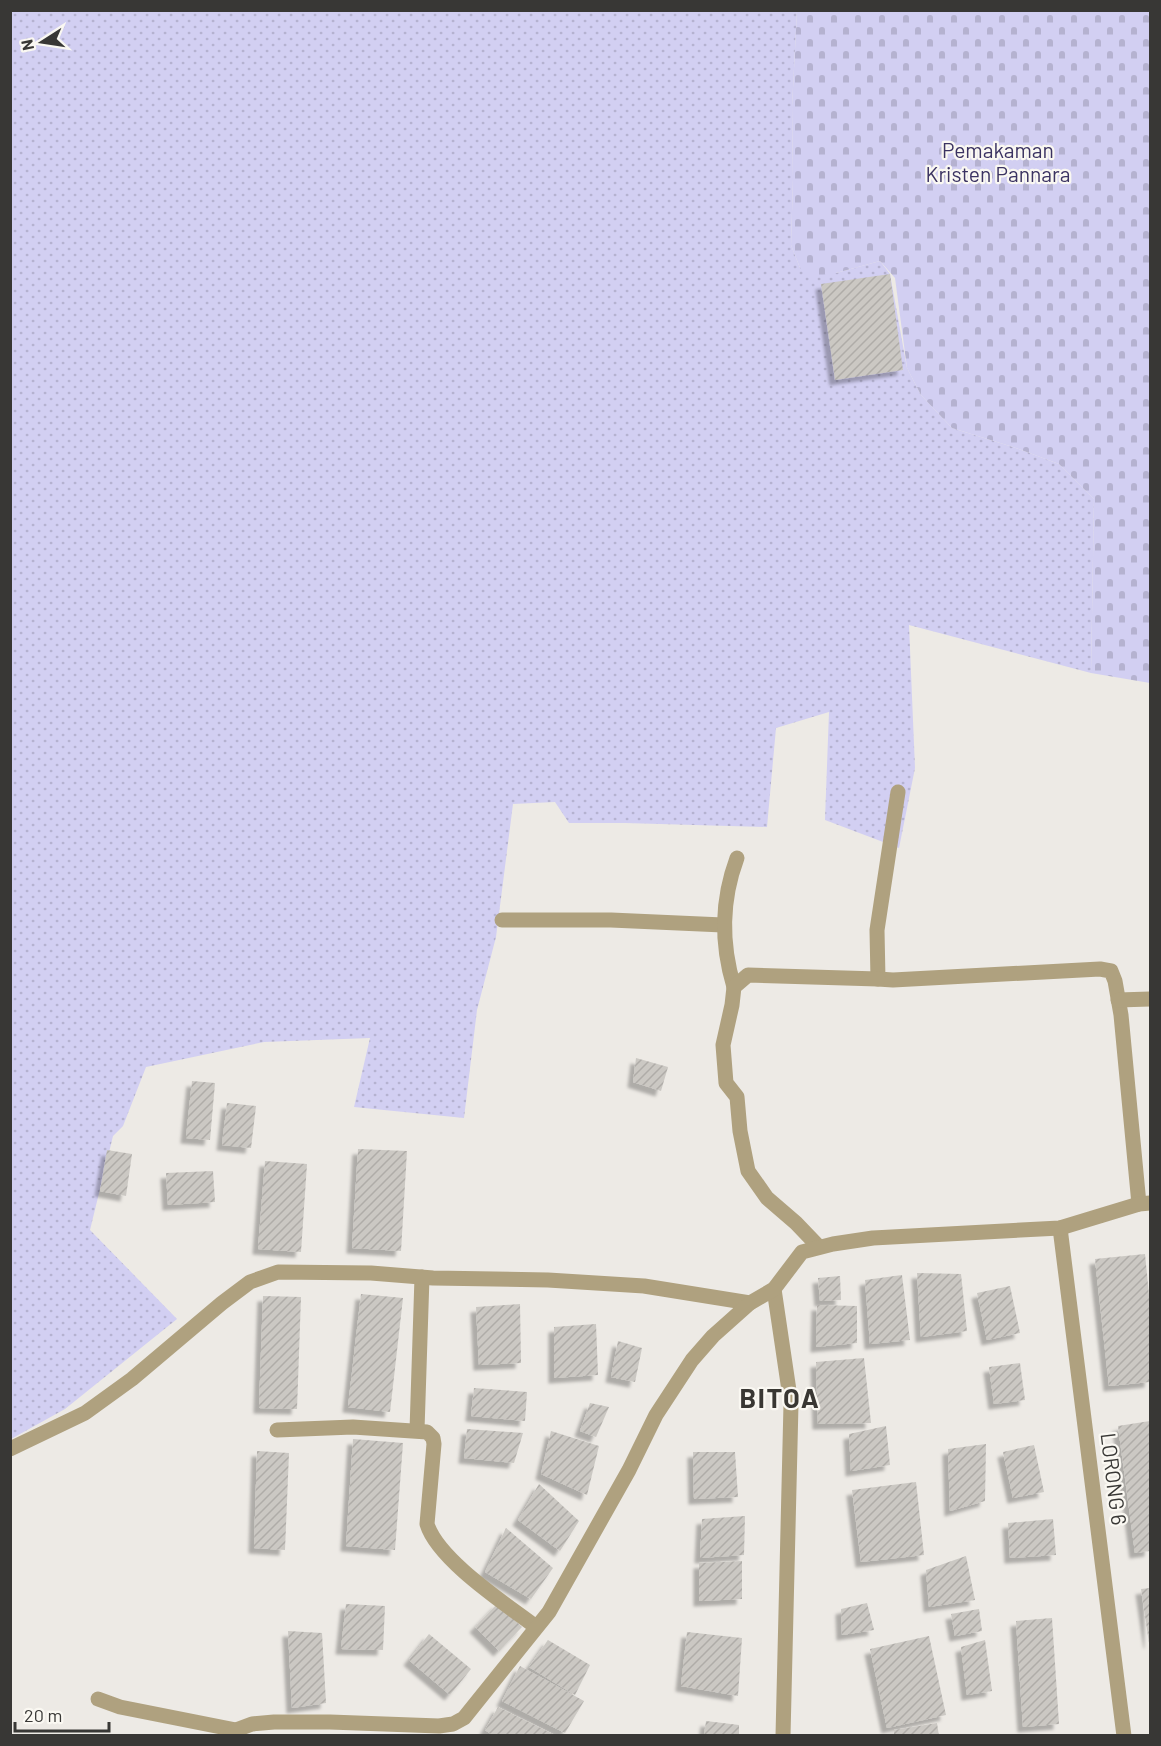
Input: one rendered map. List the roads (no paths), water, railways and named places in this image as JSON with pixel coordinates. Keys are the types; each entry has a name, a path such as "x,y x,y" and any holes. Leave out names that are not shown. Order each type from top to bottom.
{"street":[{"path":"878,979 877,930 898,792"},
{"path":"737,858 730,877 723,925 726,962 734,987 723,1045 726,1083 737,1098 740,1131 748,1171 767,1198 819,1247"},
{"path":"502,920 611,920 723,925"},
{"path":"98,1699 120,1707 233,1733 252,1724 274,1722 447,1730 464,1718 478,1703 549,1612 629,1470 657,1415 692,1360 713,1336 750,1303 774,1289 802,1252 873,1238 1060,1228 1144,1204 1118,1000 1111,971 1100,969 893,980 748,975 734,987"},
{"path":"1118,1000 1150,999"},
{"name":"LORONG 6","path":"1060,1228 1124,1736"},
{"path":"10,1449 85,1413 132,1378 250,1282 278,1272 371,1273 644,1286 750,1303"},
{"path":"417,1430 422,1277"},
{"path":"774,1289 791,1404 783,1736"},
{"path":"277,1430 353,1427 428,1432 434,1444 427,1524 430,1535 461,1568 536,1627"}],"district":[{"name":"BITOA","path":"780,1399"}],"park label":[{"name":"Pemakaman Kristen Pannara","path":"998,163"}]}
